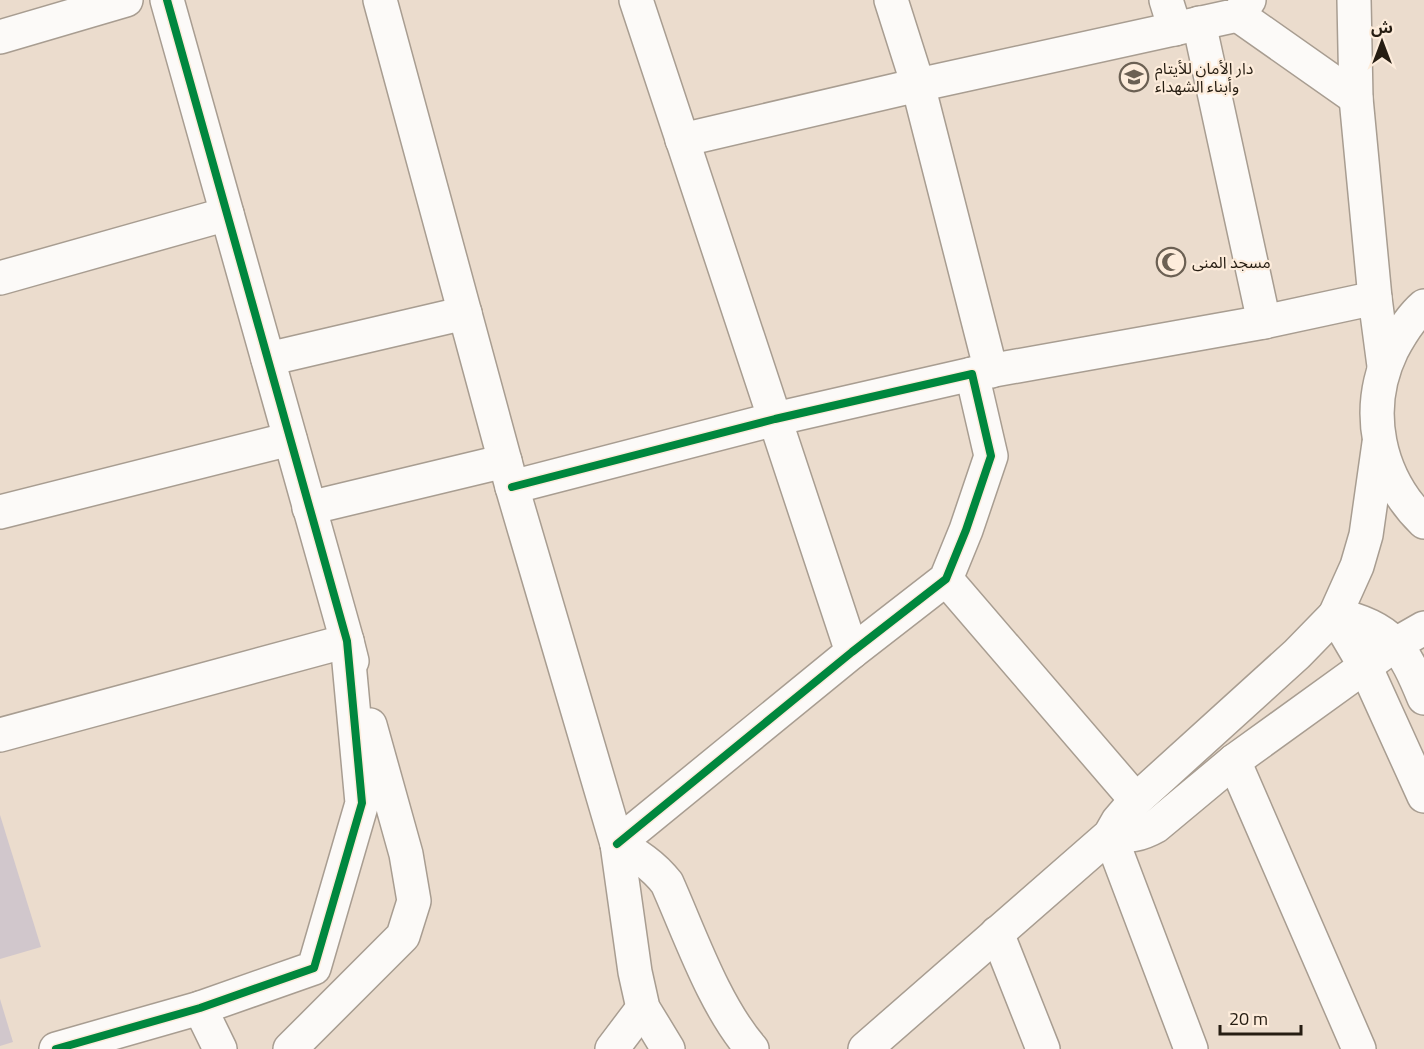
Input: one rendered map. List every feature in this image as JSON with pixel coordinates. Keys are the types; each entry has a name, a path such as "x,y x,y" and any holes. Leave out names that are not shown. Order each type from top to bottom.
{"street":[{"path":"0,37 126,0"},
{"path":"167,0 406,854 414,901 403,936 290,1049"},
{"path":"380,0 509,474 617,844 634,972 643,1008 668,1049"},
{"path":"636,0 852,652"},
{"path":"617,844 852,652 946,579 966,530 991,456 981,373 918,85 891,0"},
{"path":"1354,0 1356,98 1384,366"},
{"path":"682,140 918,85 1180,17 1243,8 1356,98"},
{"path":"1180,17 1264,322"},
{"path":"0,278 227,214"},
{"path":"309,508 509,474 981,373 1264,322 1376,298"},
{"path":"1424,306 1399,335 1384,366 1378,391 1376,417 1379,443 1390,477 1408,507 1424,522"},
{"path":"268,358 465,313"},
{"path":"0,512 290,439"},
{"path":"865,1049 1110,836 1118,821 1136,800 1297,654 1335,615 1357,566 1366,535 1379,443"},
{"path":"946,579 1136,800"},
{"path":"1335,615 1361,621 1377,628 1396,644 1412,668 1424,698"},
{"path":"1335,615 1365,666 1424,796"},
{"path":"1110,836 1126,837 1143,833 1156,826 1234,761 1396,644 1424,628"},
{"path":"0,735 347,641"},
{"path":"56,1049 200,1008 314,968 362,803 347,641"},
{"path":"1234,761 1359,1049"},
{"path":"1110,836 1191,1049"},
{"path":"617,844 648,862 667,883 724,1011 739,1035 752,1049"},
{"path":"997,933 1043,1049"},
{"path":"200,1008 220,1049"},
{"path":"612,1049 643,1008"}],"building":[{"path":"0,815 41,947 0,959"},
{"path":"0,999 13,1042 0,1046"}],"cycle path":[{"path":"56,1049 200,1008 314,968 362,803 347,641 167,0"},
{"path":"512,487 775,419 972,374 991,456 966,530 946,579 852,652 617,844"}],"place":[{"name":"دار الأمان للأيتام وأبناء الشهداء","path":"1134,77"},
{"name":"مسجد المنى","path":"1171,262"}]}
